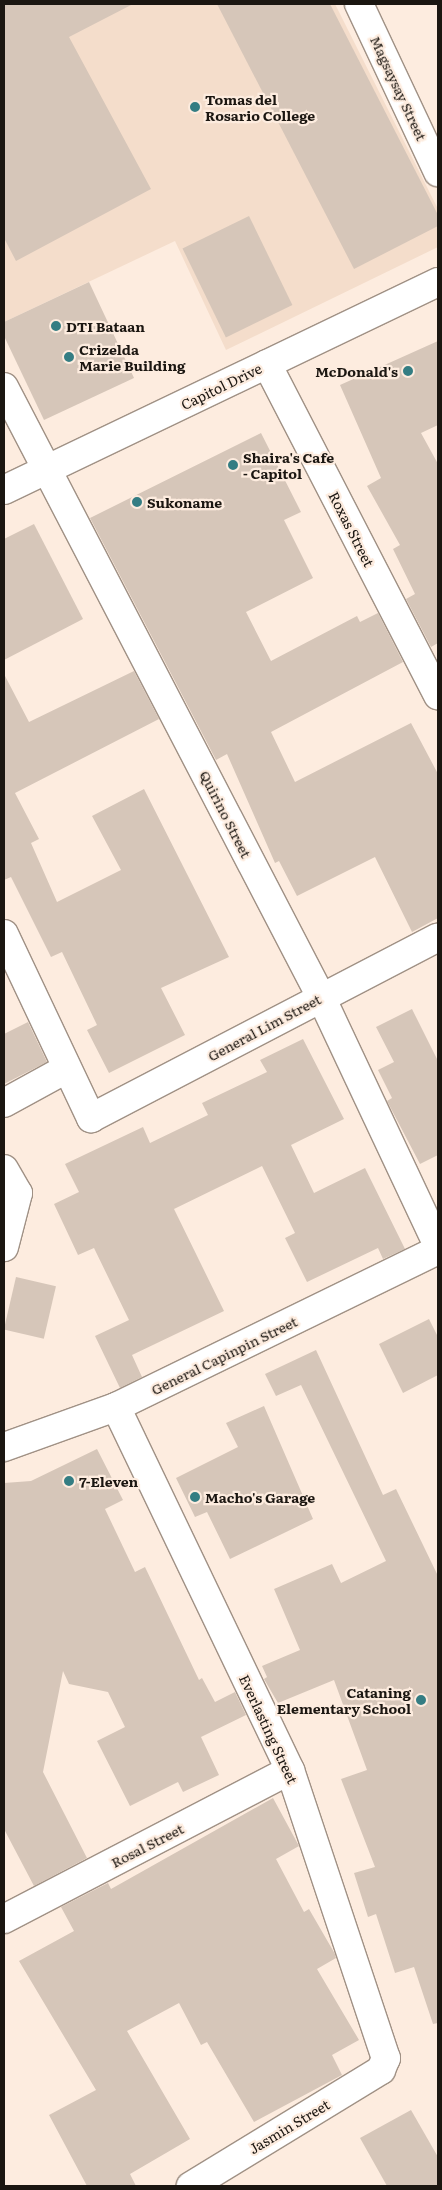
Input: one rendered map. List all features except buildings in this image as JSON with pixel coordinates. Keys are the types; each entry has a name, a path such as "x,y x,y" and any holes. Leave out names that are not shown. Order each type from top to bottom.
{"street":[{"name":"Magsaysay Street","path":"359,4 438,172"},
{"name":"Capitol Drive","path":"4,490 438,282"},
{"name":"Roxas Street","path":"267,364 438,695"},
{"name":"Quirino Street","path":"4,387 321,997 438,1246"},
{"path":"4,934 66,1070 4,1103"},
{"name":"General Lim Street","path":"66,1070 91,1118 438,937"},
{"path":"4,1169 18,1192 4,1247"},
{"name":"General Capinpin Street","path":"4,1447 116,1407 438,1250"},
{"name":"Everlasting Street","path":"116,1407 290,1770 386,2065"},
{"name":"Rosal Street","path":"4,1919 290,1770"},
{"name":"Jasmin Street","path":"191,2186 386,2065"}],"shaded area":[{"name":"Tomas del Rosario College","path":"4,4 335,4 438,209 438,247 226,350 175,241 4,322"}],"place":[{"name":"Tomas del Rosario College","path":"195,107"},
{"name":"DTI Bataan","path":"56,326"},
{"name":"Crizelda Marie Building","path":"69,357"},
{"name":"McDonald's","path":"408,371"},
{"name":"Shaira's Cafe - Capitol","path":"233,465"},
{"name":"Sukoname","path":"137,502"},
{"name":"7-Eleven","path":"69,1481"},
{"name":"Macho's Garage","path":"195,1497"},
{"name":"Cataning Elementary School","path":"421,1700"}]}
